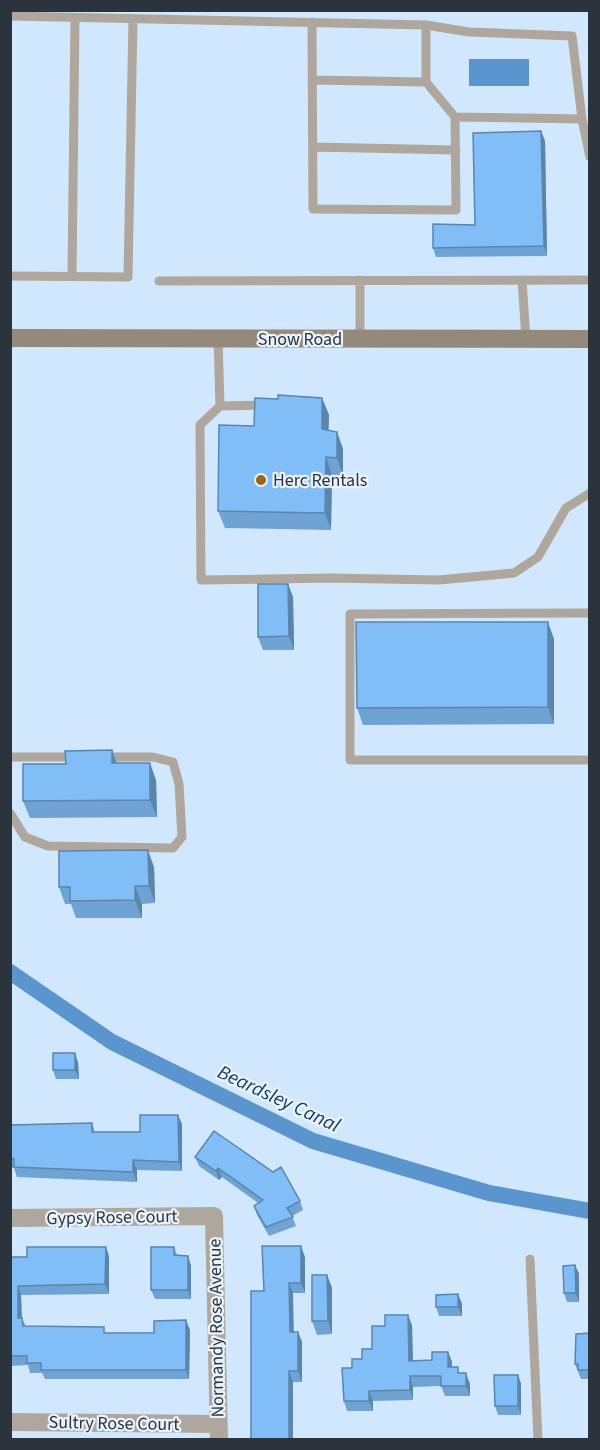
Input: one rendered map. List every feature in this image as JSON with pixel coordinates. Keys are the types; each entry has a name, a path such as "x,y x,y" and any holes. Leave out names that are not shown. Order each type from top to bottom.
{"main road":[{"name":"Snow Road","path":"10,338 590,339"}],"street":[{"name":"Gypsy Rose Court","path":"10,1218 214,1216"},
{"name":"Normandy Rose Avenue","path":"214,1216 218,1432"},
{"name":"Sultry Rose Court","path":"10,1422 218,1432"}],"lane":[{"path":"10,16 426,25 469,32 572,36 582,119 590,157"},
{"path":"72,276 75,18"},
{"path":"10,276 128,277 133,19"},
{"path":"312,22 313,209 456,210 455,117 426,81 426,25"},
{"path":"312,81 426,81"},
{"path":"455,117 582,119"},
{"path":"313,147 456,150"},
{"path":"159,280 590,280"},
{"path":"360,280 360,339"},
{"path":"522,280 526,339"},
{"path":"218,339 220,406"},
{"path":"278,405 220,406 200,425 201,580 331,578 438,580 514,573 538,557 566,508 590,493"},
{"path":"590,613 350,614 350,760 590,760"},
{"path":"10,757 153,757 173,762 179,784 182,837 173,848 48,846 25,837 10,813"},
{"path":"530,1258 538,1440"}],"water":[{"path":"469,59 529,59 529,86 469,86"}],"building":[{"path":"541,131 544,246 433,248 433,224 475,225 473,133"},
{"path":"278,395 322,398 322,429 337,432 337,458 326,457 325,513 218,511 219,425 254,426 255,398 278,399"},
{"path":"258,584 288,584 289,636 258,637"},
{"path":"356,622 548,622 548,707 357,708"},
{"path":"112,750 112,763 150,763 150,800 23,801 23,764 66,764 65,751"},
{"path":"148,850 149,886 135,886 135,900 70,901 70,887 59,887 59,851"},
{"path":"53,1053 75,1053 75,1070 53,1070"},
{"path":"140,1115 178,1115 179,1162 133,1160 133,1172 14,1167 14,1159 10,1159 10,1125 92,1123 92,1132 140,1132"},
{"path":"214,1131 273,1172 281,1167 300,1201 287,1208 293,1217 266,1227 254,1206 263,1200 218,1168 216,1171 195,1157"},
{"path":"262,1246 301,1246 301,1283 289,1283 290,1332 298,1332 298,1371 289,1371 289,1440 251,1440 251,1291 264,1291"},
{"path":"27,1247 106,1247 105,1284 18,1286 18,1318 22,1318 23,1326 104,1327 104,1333 154,1333 154,1321 186,1320 186,1370 41,1370 41,1363 27,1363 27,1356 10,1356 10,1257 27,1257"},
{"path":"151,1247 174,1247 174,1255 188,1256 188,1290 151,1290"},
{"path":"575,1265 576,1293 564,1293 563,1266"},
{"path":"312,1275 327,1275 328,1321 312,1321"},
{"path":"458,1294 458,1307 436,1307 436,1295"},
{"path":"385,1315 408,1315 409,1361 432,1360 432,1352 448,1352 448,1367 458,1367 458,1373 466,1373 466,1386 441,1386 441,1376 410,1376 410,1390 369,1391 369,1401 344,1401 342,1368 352,1368 352,1359 362,1359 362,1349 372,1349 372,1326 385,1326"},
{"path":"590,1333 590,1370 578,1370 578,1364 575,1364 576,1334"},
{"path":"494,1375 518,1375 518,1406 495,1406"}],"waterway":[{"name":"Beardsley Canal","path":"10,972 112,1042 313,1141 489,1193 590,1211"}],"place":[{"name":"Herc Rentals","path":"261,480"}]}
